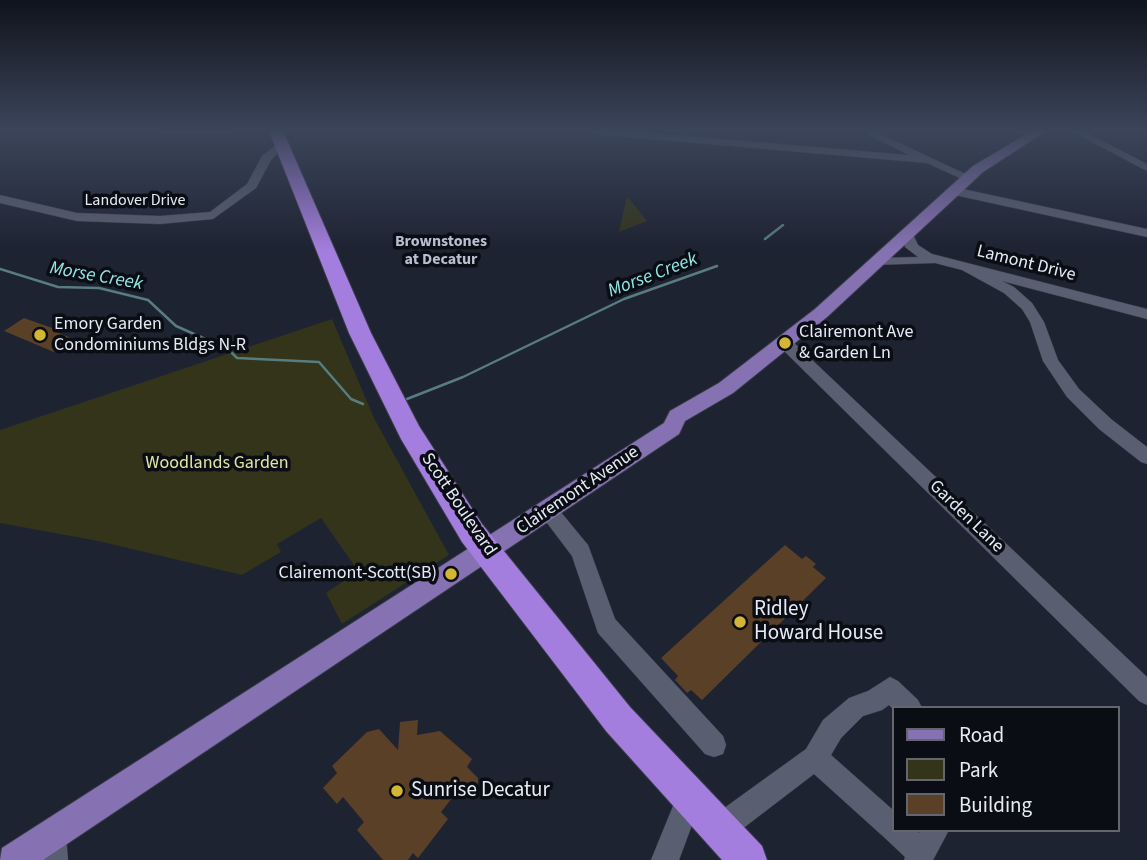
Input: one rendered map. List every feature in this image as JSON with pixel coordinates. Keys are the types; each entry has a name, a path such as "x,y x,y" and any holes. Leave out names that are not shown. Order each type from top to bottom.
{"highway":[{"name":"Scott Boulevard","path":"293,171 360,333 410,432 472,533 570,661 689,798 748,860"}],"main road":[{"name":"Clairemont Avenue","path":"13,860 53,848 671,428 677,416 726,388 785,342 978,171"}],"street":[{"name":"Landover Drive","path":"0,199 77,217 160,220 213,215 252,186 260,171"},
{"path":"943,171 961,184 1147,233"},
{"name":"Lamont Drive","path":"907,235 910,244 918,252 961,267 1147,314"},
{"path":"878,261 920,260 961,267 1009,290 1027,306 1037,321 1051,361 1067,385 1098,418 1147,457"},
{"name":"Garden Lane","path":"785,342 1147,693"},
{"path":"548,511 581,551 606,625 713,745"},
{"path":"719,829 815,758 832,730 857,706 874,702 890,689 908,706"},
{"path":"815,758 892,826"},
{"path":"665,860 689,798"},
{"path":"900,832 925,848"}],"green space":[{"path":"627,196 647,221 619,232"},
{"name":"Woodlands Garden","path":"332,319 374,418 449,555 342,624 326,593 358,571 321,518 277,544 281,552 242,575 98,541 0,523 0,430"}],"building":[{"name":"Emory Garden Condominiums Bldgs N-R","path":"24,318 58,330 56,332 74,339 54,352 4,331"},
{"name":"Ridley Howard House","path":"785,545 802,559 806,556 816,564 813,567 826,578 702,700 691,690 687,693 675,680 678,676 661,658"},
{"name":"Sunrise Decatur","path":"418,720 417,735 440,731 472,759 467,767 478,778 478,783 462,799 456,793 441,812 448,819 418,858 413,853 408,860 383,860 357,830 364,822 343,797 337,804 323,788 337,773 332,766 367,732 379,729 398,750 400,722"}],"waterway":[{"path":"765,239 783,225"},
{"name":"Morse Creek","path":"407,399 463,377 624,299 717,266"},
{"name":"Morse Creek","path":"0,269 58,287 99,288 148,300 176,326 228,349 237,358 319,362 351,399 363,404"}],"place":[{"name":"Emory Garden Condominiums Bldgs N-R","path":"40,335"},
{"name":"Clairemont Ave & Garden Ln","path":"785,343"},
{"name":"Clairemont-Scott(SB)","path":"451,574"},
{"name":"Ridley Howard House","path":"740,622"},
{"name":"Sunrise Decatur","path":"397,791"}],"district":[{"name":"Brownstones at Decatur","path":"441,251"}]}
